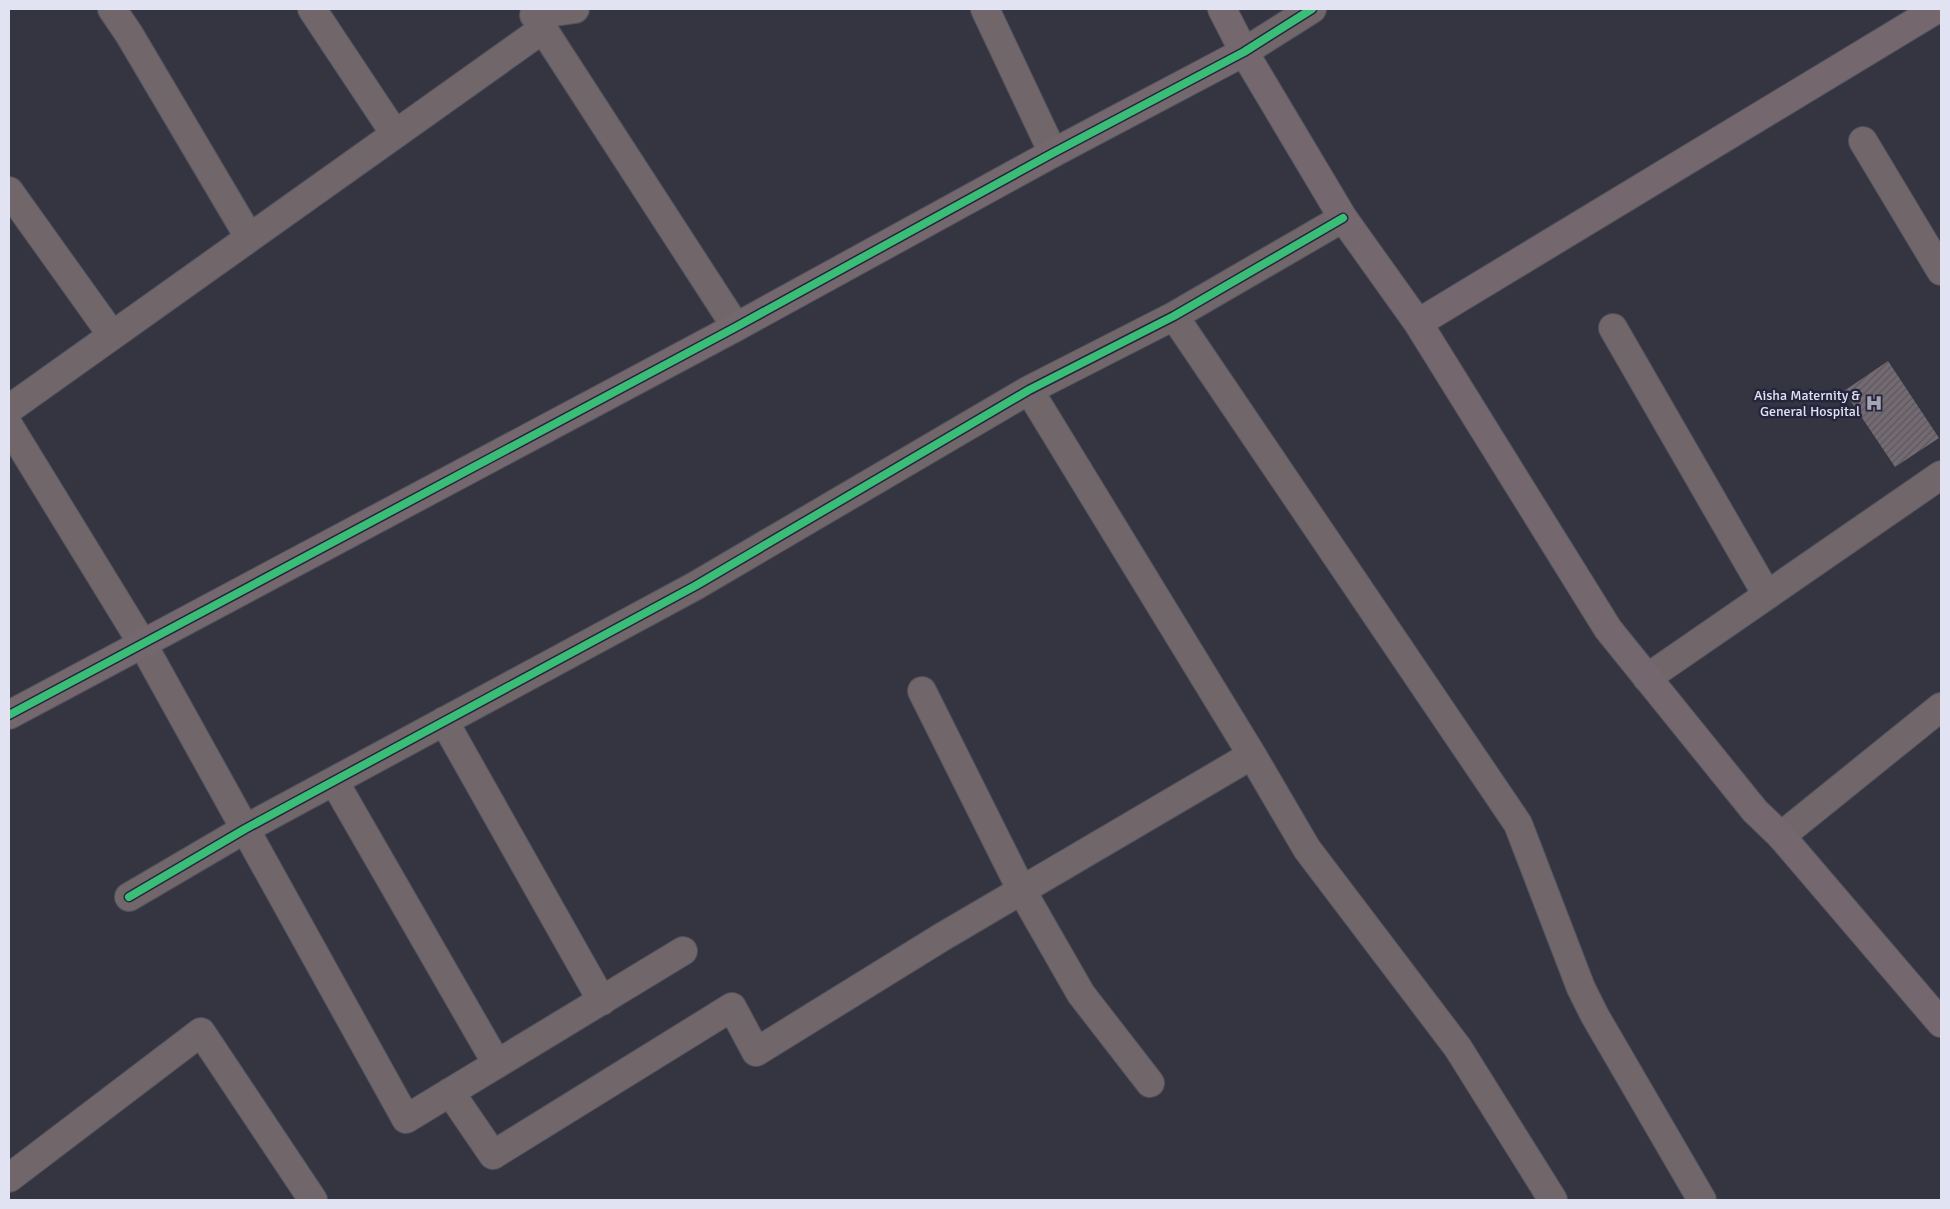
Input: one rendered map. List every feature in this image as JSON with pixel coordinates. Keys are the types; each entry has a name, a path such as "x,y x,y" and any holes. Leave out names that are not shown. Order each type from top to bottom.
{"street":[{"path":"112,9 129,34 250,237"},
{"path":"312,9 395,134"},
{"path":"9,409 395,134 535,18 575,9"},
{"path":"985,9 1053,153"},
{"path":"1222,9 1244,52 1343,218 1418,323 1608,628 1755,811 1782,836 1941,1023"},
{"path":"11,709 142,643 736,326 1053,153 1244,52 1312,9"},
{"path":"1418,323 1936,9"},
{"path":"535,18 736,326"},
{"path":"1863,142 1941,271"},
{"path":"9,192 112,335"},
{"path":"129,897 334,781 696,586 1029,390 1174,316 1343,218"},
{"path":"1174,316 1518,824 1581,988 1595,1016 1702,1200"},
{"path":"1613,328 1767,595"},
{"path":"1029,390 1252,755 1307,849 1458,1048 1553,1200"},
{"path":"9,426 142,643 406,1119 683,951"},
{"path":"1647,678 1941,475"},
{"path":"922,691 1022,891 1081,994 1150,1083"},
{"path":"1782,836 1941,707"},
{"path":"444,721 602,1001"},
{"path":"450,1092 493,1155 732,1007 756,1052 942,937 1252,755"},
{"path":"334,781 497,1064"},
{"path":"9,1178 201,1032 313,1200"}],"building":[{"path":"1888,361 1939,438 1895,467 1844,391"}],"cycle path":[{"path":"9,715 736,327 1053,153 1244,52 1312,9"},
{"path":"129,897 245,829 695,586 1029,390 1174,316 1343,218"}],"place":[{"name":"Aisha Maternity & General Hospital","path":"1874,403"}]}
